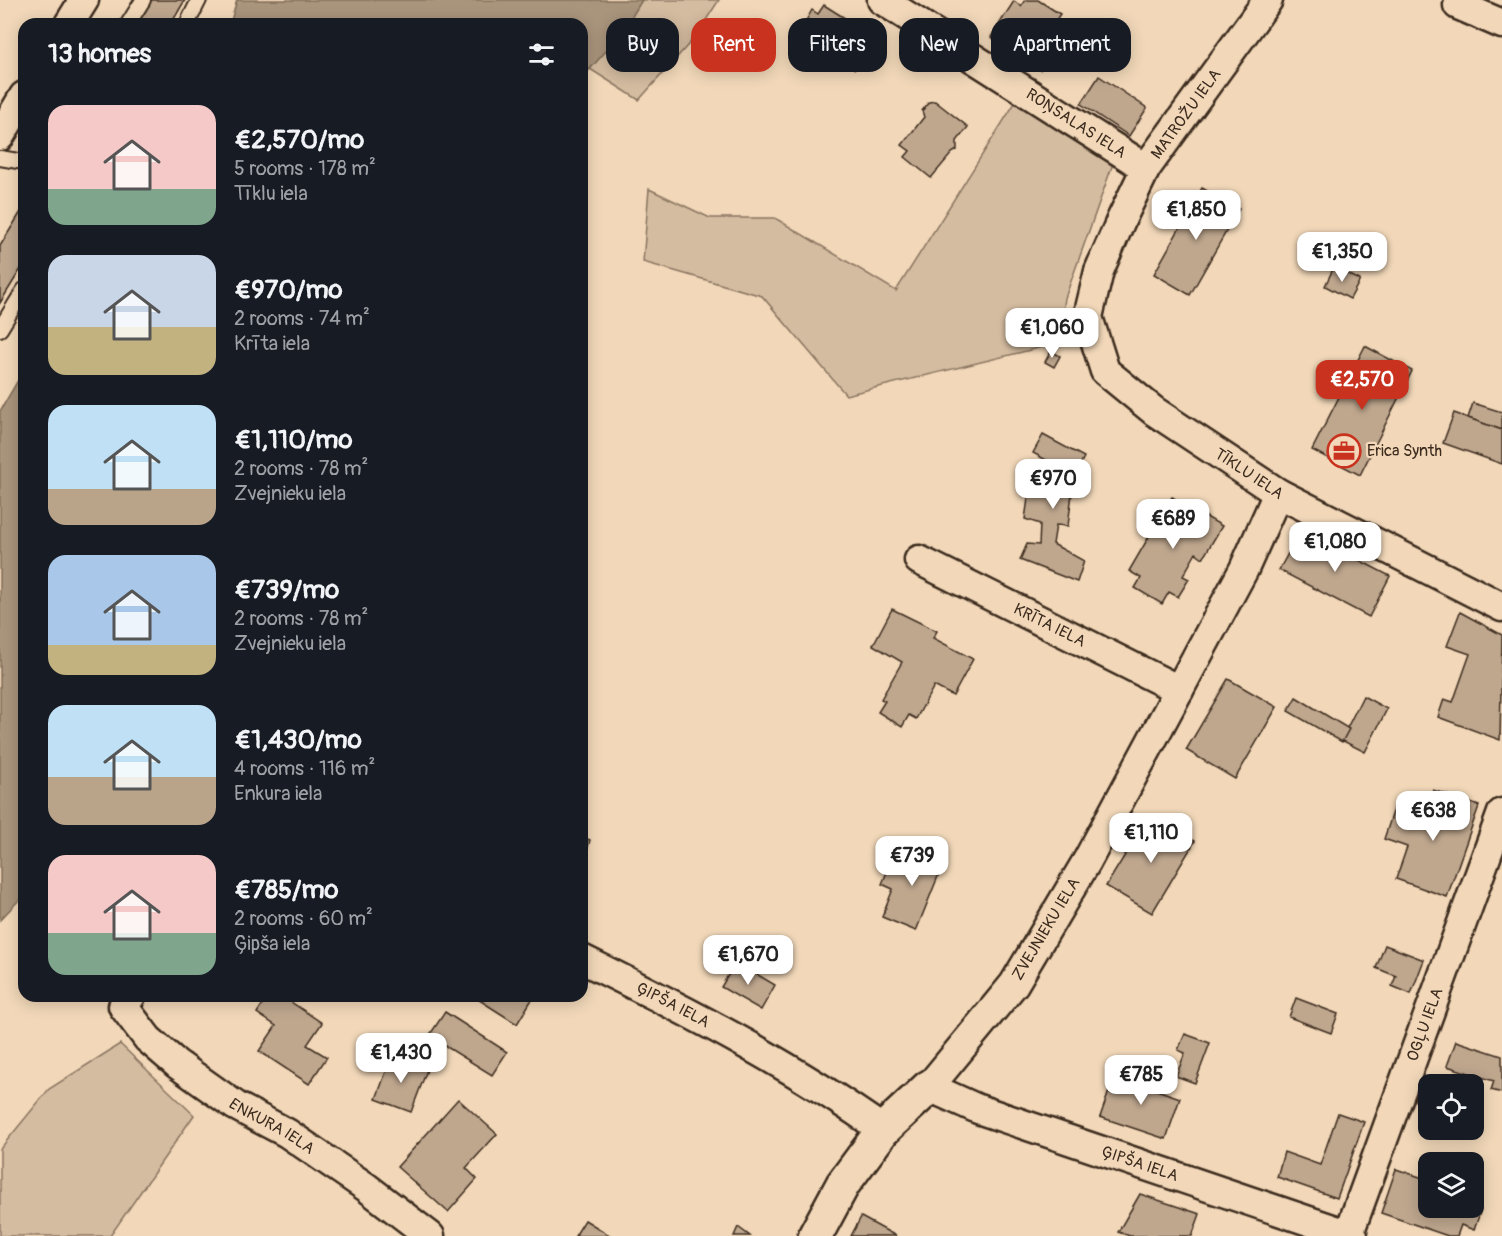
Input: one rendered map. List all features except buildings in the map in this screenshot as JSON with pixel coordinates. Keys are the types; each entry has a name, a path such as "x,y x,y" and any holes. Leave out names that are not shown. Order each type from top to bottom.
{"street":[{"path":"73,18 84,0"},
{"name":"ROŅSALAS IELA","path":"882,0 1146,168"},
{"name":"MATROŽU IELA","path":"1105,371 1088,317 1099,271 1121,220 1146,168 1268,0"},
{"path":"1458,4 1502,24"},
{"path":"0,136 18,106"},
{"name":"TĪKLU IELA","path":"1105,371 1154,411 1278,493 1502,607"},
{"name":"ZVEJNIEKU IELA","path":"815,1236 843,1184 883,1130 929,1087 1014,984 1087,861 1179,690 1244,569 1278,493"},
{"name":"KRĪTA IELA","path":"918,560 1179,690"},
{"name":"OGĻU IELA","path":"1350,1235 1502,813"},
{"name":"ĢIPŠA IELA","path":"588,962 675,1005 834,1094 883,1130"},
{"name":"ENKURA IELA","path":"128,1002 148,1039 177,1064 236,1106 287,1133 366,1187 429,1236"},
{"name":"ĢIPŠA IELA","path":"929,1087 978,1109 1350,1235"}],"lane":[{"path":"132,18 143,0"},
{"path":"190,18 199,0"},
{"path":"0,158 18,161"},
{"path":"0,329 18,300"}],"shaded area":[{"path":"237,0 642,0 631,18 606,18 606,51 588,71 588,18 232,18"},
{"path":"642,0 719,0 707,18 691,18 691,42 679,55 679,18 628,18"},
{"path":"606,48 606,72 664,72 639,100 590,69"},
{"path":"1018,98 1115,158 1065,298 1059,343 846,395 762,296 643,262 649,189 710,218 775,218 896,291"},
{"path":"18,380 18,901 0,920 0,411"},
{"path":"120,1044 194,1115 110,1236 0,1236 0,1149 49,1089"}],"place":[{"name":"Erica Synth","path":"1344,451"}]}
